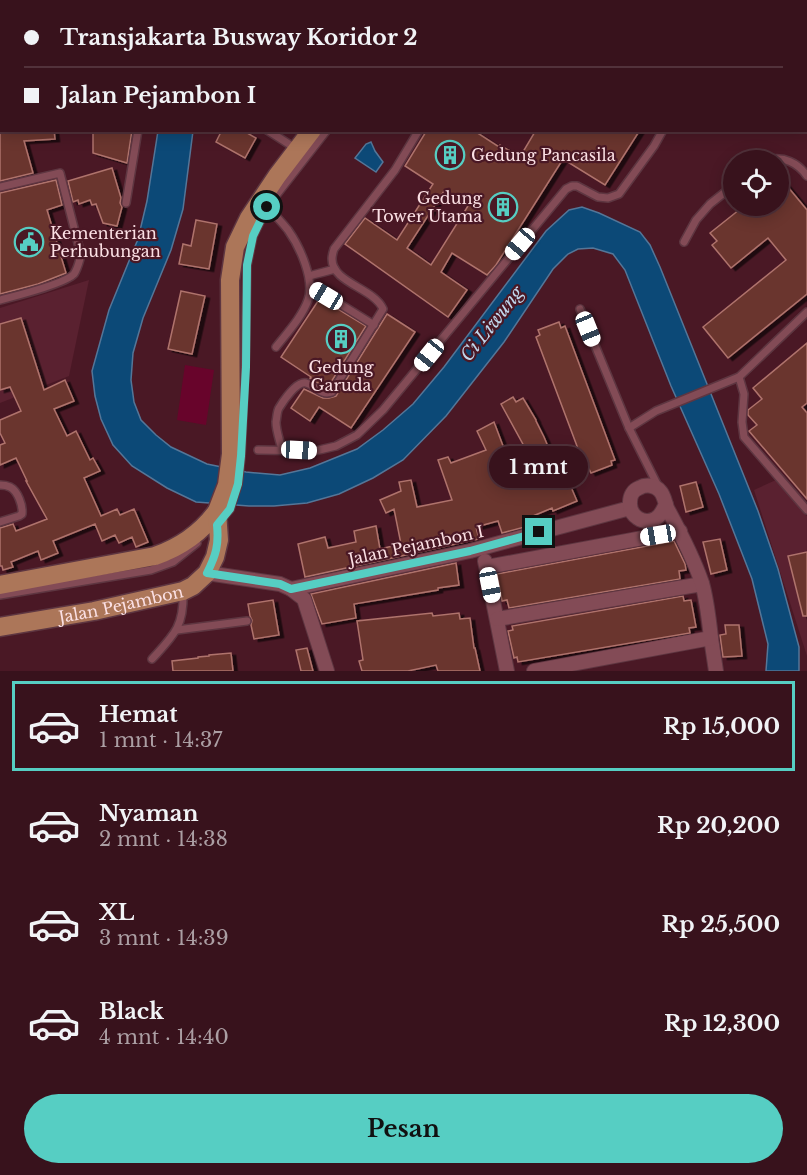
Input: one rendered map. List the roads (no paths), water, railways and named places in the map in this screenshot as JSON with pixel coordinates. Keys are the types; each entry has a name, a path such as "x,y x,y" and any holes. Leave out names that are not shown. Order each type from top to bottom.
{"main road":[{"path":"207,573 215,558 219,540 219,517 236,455 230,280 235,247 249,218 264,204 277,176 310,132"},
{"path":"0,585 155,556 186,541 219,517"},
{"name":"Jalan Pejambon","path":"0,627 94,611 183,591 193,586 207,573"}],"street":[{"path":"666,504 660,516 649,521 638,518 630,508 631,495 638,488 653,486 663,495 702,584 716,671"},
{"name":"Jalan Pejambon I","path":"207,573 280,584 291,589 470,551 630,508"},
{"path":"507,671 486,564 680,531"},
{"path":"497,619 702,584"},
{"path":"291,589 304,599 327,671"},
{"path":"534,671 711,638"}],"lane":[{"path":"126,203 138,132"},
{"path":"270,132 297,150"},
{"path":"276,347 307,303 310,286 309,276 290,232 264,204 325,132"},
{"path":"282,450 276,423 278,410 295,387 302,383 308,383 323,393 332,392 383,309 380,302 340,276 332,259 334,249 395,170 418,132"},
{"path":"258,450 315,451 336,446 357,435 383,410 566,189 577,186 598,197 608,198 619,194 662,132"},
{"path":"789,162 800,166 807,176"},
{"path":"0,188 60,173 81,255 73,275 0,300"},
{"path":"684,242 696,220 723,194"},
{"path":"309,276 335,269"},
{"path":"310,286 374,325"},
{"path":"580,309 629,428 659,490"},
{"path":"629,428 656,411 739,377 807,312"},
{"path":"739,377 744,394 742,422 744,437 807,510"},
{"path":"0,485 14,488 22,508 22,514 19,516 0,522"},
{"path":"0,595 152,570 173,562 204,538"},
{"path":"152,659 177,630 182,617 183,591"},
{"path":"177,630 247,621"}],"water":[{"name":"Ci Liwung","path":"158,132 193,132 183,209 171,250 143,318 133,353 131,380 134,402 141,420 171,447 207,464 246,472 280,475 310,468 357,449 413,404 444,367 546,231 569,210 582,207 640,232 650,245 660,267 758,511 778,569 799,647 799,671 766,671 768,644 752,579 625,270 613,254 593,248 578,249 568,254 553,269 504,342 446,416 403,460 373,478 339,494 307,503 249,506 196,502 167,488 132,466 113,445 101,419 95,396 92,371 109,310 138,239 147,201"},
{"path":"371,142 383,162 376,172 355,158 366,144"}],"place":[{"name":"Gedung Pancasila","path":"450,155"},
{"name":"Gedung Tower Utama","path":"503,207"},
{"name":"Kementerian Perhubungan","path":"29,242"},
{"name":"Gedung Garuda","path":"341,339"}]}
